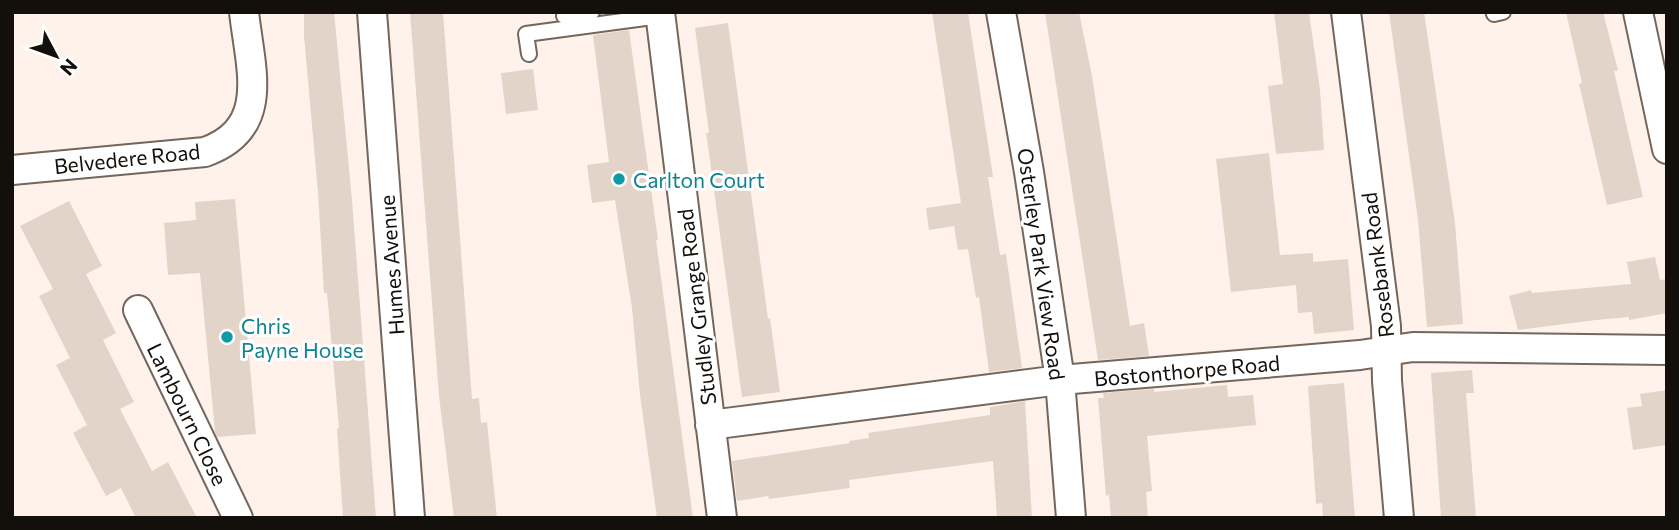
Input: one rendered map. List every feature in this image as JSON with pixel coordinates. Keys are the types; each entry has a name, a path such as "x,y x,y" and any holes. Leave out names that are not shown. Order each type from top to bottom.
{"street":[{"name":"Belvedere Road","path":"12,170 205,152 222,146 246,123 253,94 244,12"},
{"name":"Humes Avenue","path":"372,12 410,518"},
{"name":"Osterley Park View Road","path":"1001,12 1029,172 1060,380 1071,518"},
{"name":"Rosebank Road","path":"1346,12 1386,326 1399,518"},
{"path":"1638,12 1667,149"},
{"name":"Studley Grange Road","path":"660,14 722,518"},
{"name":"Lambourn Close","path":"138,310 238,518"},
{"name":"Bostonthorpe Road","path":"710,425 1060,380 1386,352 1413,347 1667,350"}],"lane":[{"path":"564,16 592,12"},
{"path":"529,54 526,34 660,14"}],"building":[{"path":"304,12 334,12 352,200 376,518 343,518 339,428 327,293 324,293"},
{"path":"410,12 443,12 472,399 479,398 481,423 487,422 497,518 454,518 439,396"},
{"path":"932,12 968,12 993,177 988,177 1000,255 1006,254 1022,368 989,372 979,297 976,298 968,249 958,250 954,226 929,230 926,208 961,203"},
{"path":"1045,12 1079,12 1092,76 1130,326 1144,323 1149,356 1098,360"},
{"path":"1274,12 1309,12 1320,90 1324,150 1276,154 1268,86 1283,84"},
{"path":"1389,12 1424,12 1455,223 1463,324 1427,327 1418,220"},
{"path":"1566,12 1603,12 1618,70 1614,71 1643,197 1607,205 1579,84 1582,83"},
{"path":"728,23 780,392 742,397 706,133 709,133 695,28"},
{"path":"629,30 693,518 657,518 640,395 632,308 615,200 592,203 587,165 609,162 593,35"},
{"path":"533,69 538,110 506,114 501,73"},
{"path":"1269,153 1280,255 1313,253 1313,262 1348,259 1354,330 1314,334 1312,312 1298,313 1296,285 1231,292 1216,159"},
{"name":"Chris Payne House","path":"235,199 256,434 217,437 200,273 168,275 164,223 196,220 195,202"},
{"path":"69,201 102,266 86,274 116,333 103,340 134,402 120,409 152,471 168,462 197,518 136,518 121,488 106,496 73,433 87,425 56,365 70,358 39,296 53,289 20,226"},
{"path":"1655,257 1660,280 1667,279 1667,313 1629,320 1629,317 1518,330 1509,296 1531,290 1532,293 1631,284 1627,262"},
{"path":"1472,370 1474,393 1466,393 1476,518 1441,518 1431,373"},
{"path":"1344,383 1355,518 1323,518 1322,503 1316,504 1308,386"},
{"path":"1227,385 1228,397 1253,395 1256,425 1147,436 1152,491 1146,492 1148,518 1111,518 1109,495 1106,496 1098,398 1104,398 1103,393 1154,389 1154,392"},
{"path":"1667,390 1667,445 1633,450 1627,408 1642,406 1640,394"},
{"path":"1025,401 1032,518 997,518 993,461 849,480 850,488 737,501 732,461 850,443 849,441 869,438 868,433 990,415 990,407"}],"place":[{"name":"Carlton Court","path":"619,179"},
{"name":"Chris Payne House","path":"227,337"}]}
